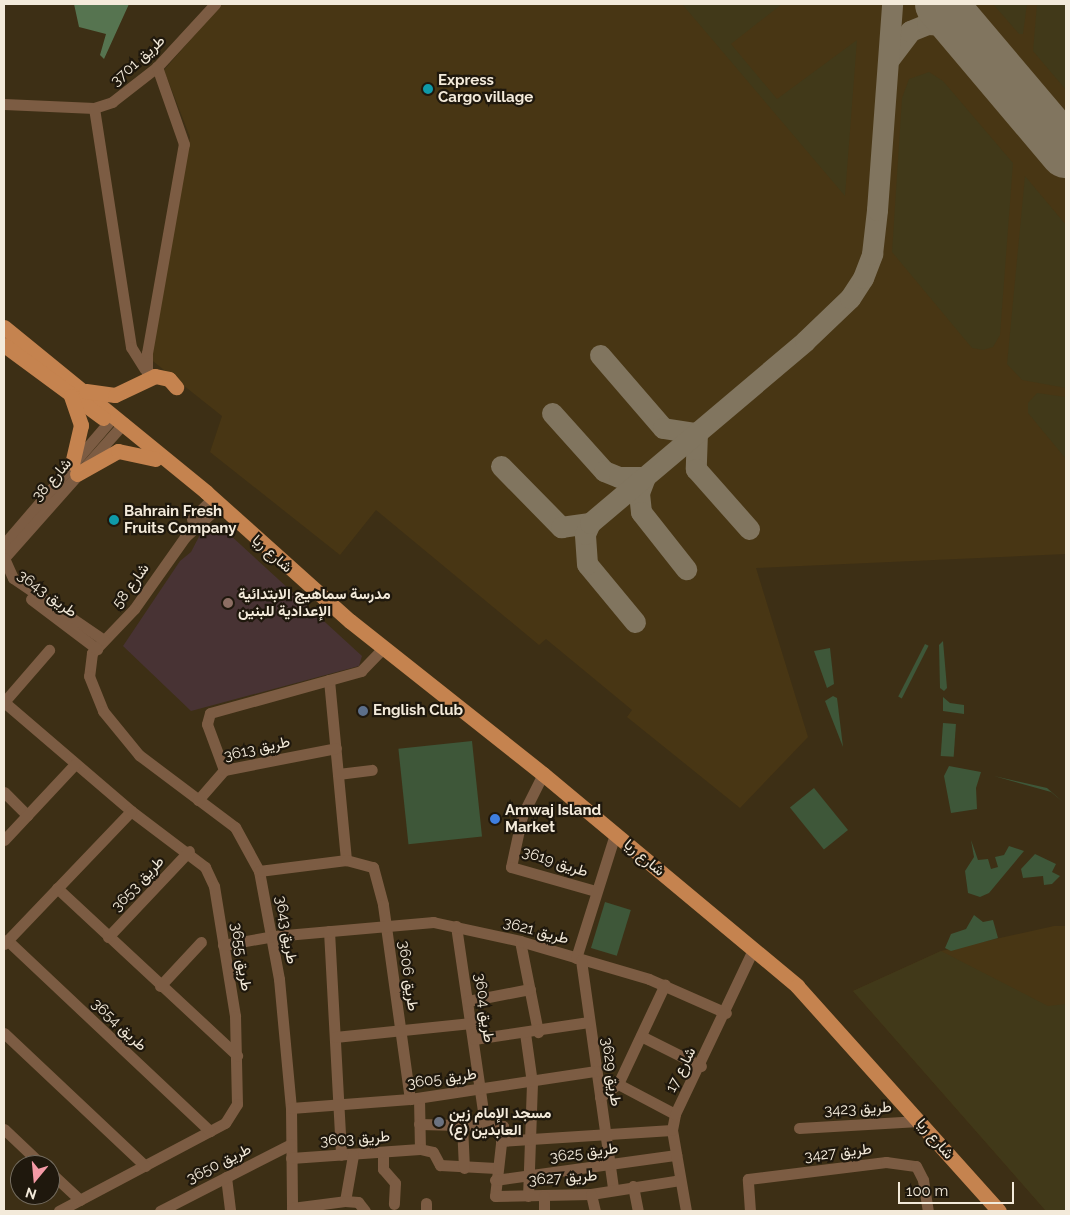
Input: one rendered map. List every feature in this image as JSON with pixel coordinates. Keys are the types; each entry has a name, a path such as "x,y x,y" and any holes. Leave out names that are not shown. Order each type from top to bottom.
{"main road":[{"name":"شارع ريا","path":"4,327 75,391 215,502 383,648 543,774 818,1007 999,1211"},
{"name":"شارع ريا","path":"4,345 75,391"},
{"path":"74,468 81,425 75,391 115,395 146,374 165,378 176,387"},
{"name":"شارع ريا","path":"116,423 155,459 215,502"},
{"path":"74,468 118,451 155,459"}],"street":[{"name":"طريق 3701","path":"4,104 94,108 117,99 157,67 215,4"},
{"path":"146,374 184,144 157,67"},
{"path":"94,108 131,347 146,374"},
{"name":"شارع 38","path":"4,544 116,423"},
{"name":"شارع 38","path":"4,558 74,468"},
{"name":"شارع 58","path":"101,645 134,609 185,537 193,518 215,502"},
{"name":"طريق 3643","path":"4,558 14,578 101,645"},
{"name":"طريق 3643","path":"4,582 101,645"},
{"name":"طريق 3643","path":"101,645 90,661 90,682 110,720 139,755 235,828 259,871 274,936 291,1108 292,1210"},
{"path":"224,770 207,718 361,671 383,648"},
{"name":"طريق 3655","path":"49,650 4,702 131,811 190,851 211,876 223,945 237,1055 237,1104 225,1123 59,1211"},
{"path":"329,680 346,860"},
{"name":"طريق 3613","path":"198,800 224,770 336,748"},
{"path":"4,840 75,764"},
{"path":"338,774 372,770"},
{"name":"طريق 3619","path":"543,774 524,810 512,867 595,891"},
{"path":"4,792 27,815"},
{"name":"طريق 3654","path":"131,811 6,942 210,1131"},
{"name":"طريق 3629","path":"613,1189 579,959 595,891 615,834"},
{"name":"طريق 3653","path":"108,937 190,851"},
{"path":"259,871 346,860 373,867 386,925"},
{"path":"57,888 160,986 237,1055"},
{"name":"طريق 3621","path":"223,945 274,936 422,921 456,926 520,941 665,984 726,1012"},
{"name":"طريق 3606","path":"386,925 400,1030 415,1099"},
{"name":"طريق 3604","path":"456,926 485,1124"},
{"path":"329,931 338,1104 347,1155 345,1201"},
{"path":"520,941 538,1032"},
{"path":"160,986 201,942"},
{"name":"شارع 17","path":"686,1211 672,1130 676,1114 701,1066 753,950"},
{"path":"600,1097 618,1084 665,984"},
{"path":"468,1002 530,989"},
{"path":"474,1039 538,1032 589,1022"},
{"name":"طريق 3606","path":"335,1038 471,1023"},
{"path":"4,1033 145,1166"},
{"path":"525,1033 532,1083 527,1179 528,1196"},
{"path":"641,1036 701,1066"},
{"name":"طريق 3605","path":"291,1108 415,1099 532,1083 596,1071"},
{"path":"618,1084 676,1114"},
{"path":"415,1099 420,1149 433,1152 440,1165 496,1174 503,1126 485,1124 419,1124"},
{"name":"طريق 3423","path":"799,1128 919,1121"},
{"path":"462,1124 464,1168"},
{"path":"4,1129 31,1155"},
{"path":"501,1141 672,1130"},
{"name":"طريق 3650","path":"160,1211 291,1144"},
{"name":"طريق 3603","path":"291,1158 420,1149"},
{"path":"383,1153 383,1169 395,1183 394,1204"},
{"name":"طريق 3625","path":"496,1174 527,1179 676,1155"},
{"name":"طريق 3427","path":"750,1211 748,1179 886,1162 916,1166 923,1180 928,1211"},
{"name":"طريق 3627","path":"496,1174 496,1196 591,1194 613,1189 680,1180"},
{"path":"226,1177 230,1211"},
{"path":"60,1181 80,1200"},
{"path":"633,1186 638,1211"},
{"path":"591,1194 595,1211"},
{"path":"544,1196 544,1211"},
{"path":"292,1210 345,1201 358,1202 365,1211"}],"shaded area":[{"path":"222,4 1066,4 1066,554 756,568 808,737 740,808 627,717 632,710 546,639 539,645 376,510 340,555 210,452 222,416 149,358 190,137 164,70"},
{"name":"مدرسة سماهيج الابتدائية الإعدادية للبنين","path":"217,523 362,656 359,666 191,711 123,646 180,561 191,552 205,525"},
{"path":"1054,926 1066,926 1066,1211 1046,1211 853,991 941,951"}],"green space":[{"path":"74,4 129,4 104,59 100,55 106,34 79,27"},
{"path":"943,641 947,688 944,691 940,688 939,645"},
{"path":"925,644 929,646 902,698 898,697"},
{"path":"830,648 834,684 827,688 814,651"},
{"path":"833,696 837,698 843,747 825,701"},
{"path":"943,697 950,703 964,705 964,714 943,711"},
{"path":"943,723 956,724 954,757 941,756"},
{"path":"472,741 482,836 408,844 398,749"},
{"path":"949,766 981,772 976,788 977,809 951,813 944,776"},
{"path":"994,776 1047,788 1063,802 1051,792"},
{"path":"814,788 848,830 824,849 790,808"},
{"path":"971,840 978,860 988,859 991,869 998,867 995,857 1004,855 1009,846 1024,851 989,893 980,897 968,893 965,871 974,857"},
{"path":"1035,854 1056,864 1052,872 1060,876 1052,884 1044,885 1043,876 1023,878 1021,869"},
{"path":"605,902 631,910 617,956 591,948"},
{"path":"974,915 983,922 993,920 998,938 951,951 945,948 951,934 966,929"}],"sand":[{"path":"682,4 782,4 731,44 777,99 857,40 845,196"},
{"path":"993,4 1027,4 1023,34 1019,34"},
{"path":"1037,4 1066,4 1066,90 1033,51"},
{"path":"929,72 943,81 1013,163 1000,335 993,347 983,350 972,348 892,252 902,98 909,79"},
{"path":"1025,176 1066,225 1066,388 1022,380 1007,364"},
{"path":"1037,393 1066,397 1066,459 1028,413 1028,403"},
{"path":"941,951 1048,1006 1066,1004 1066,1211 1046,1211 853,991"}],"taxiway":[{"path":"635,622 587,564 585,534 590,523 805,341 850,298 863,278 872,254 877,210 892,4"},
{"path":"890,58 910,31 927,24 947,25 968,36"},
{"path":"600,355 663,428 696,433"},
{"path":"552,413 604,471 619,477 645,477 639,493 641,512 686,569"},
{"path":"697,432 696,469 749,529"},
{"path":"501,466 561,527 590,523"}],"runway":[{"path":"941,4 1066,152"}],"place":[{"name":"Express Cargo village","path":"428,89"},
{"name":"Bahrain Fresh Fruits Company","path":"114,520"},
{"name":"مدرسة سماهيج الابتدائية الإعدادية للبنين","path":"228,603"},
{"name":"English Club","path":"363,711"},
{"name":"Amwaj Island Market","path":"495,819"},
{"name":"مسجد الإمام زين العابدين (ع)","path":"439,1122"}]}
